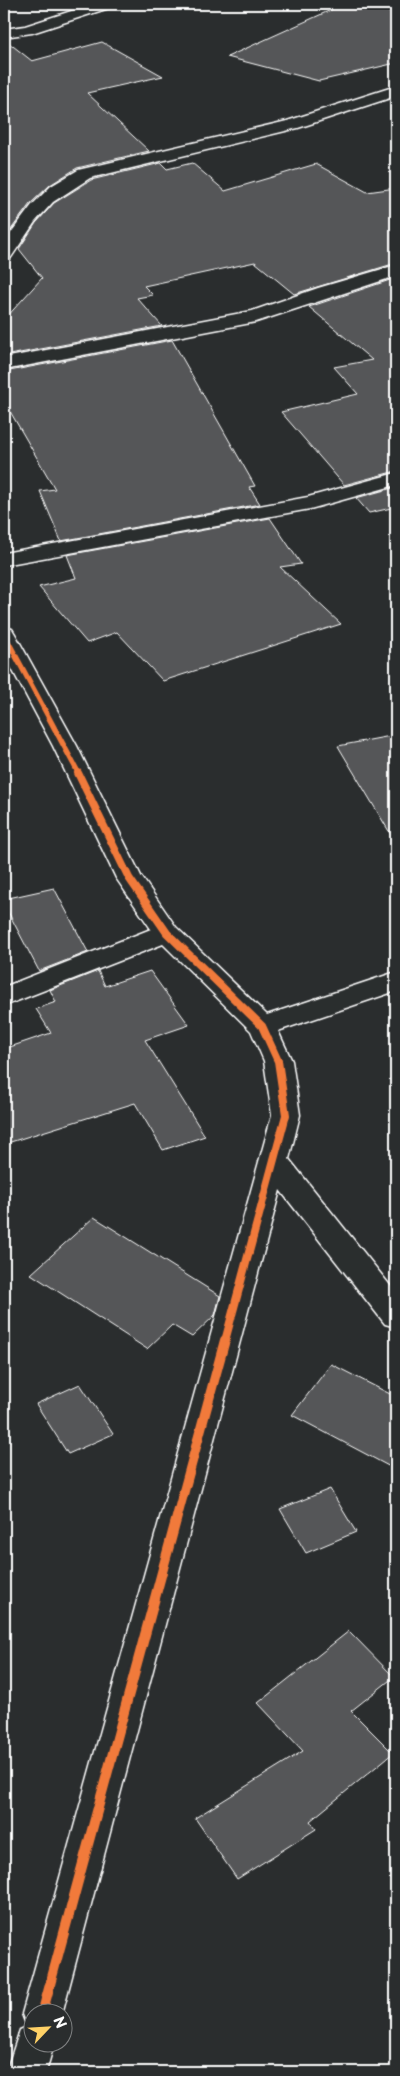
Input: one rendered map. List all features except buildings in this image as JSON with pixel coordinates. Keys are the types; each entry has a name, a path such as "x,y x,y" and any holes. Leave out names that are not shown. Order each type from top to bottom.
{"street":[{"path":"4,33 27,30 107,4"},
{"path":"4,255 38,206 61,185 84,174 292,125 396,91"},
{"path":"4,364 256,316 324,292 396,270"},
{"path":"4,559 310,503 396,479"},
{"path":"4,634 65,746 128,878 167,933 262,1026 278,1061 286,1115 45,2004"},
{"path":"4,998 167,933"},
{"path":"262,1026 396,980"},
{"path":"274,1161 396,1315"},
{"path":"26,2072 31,2054"}],"cycle path":[{"path":"4,634 65,746 129,878 167,933 262,1026 278,1061 286,1115 45,2004"}]}
